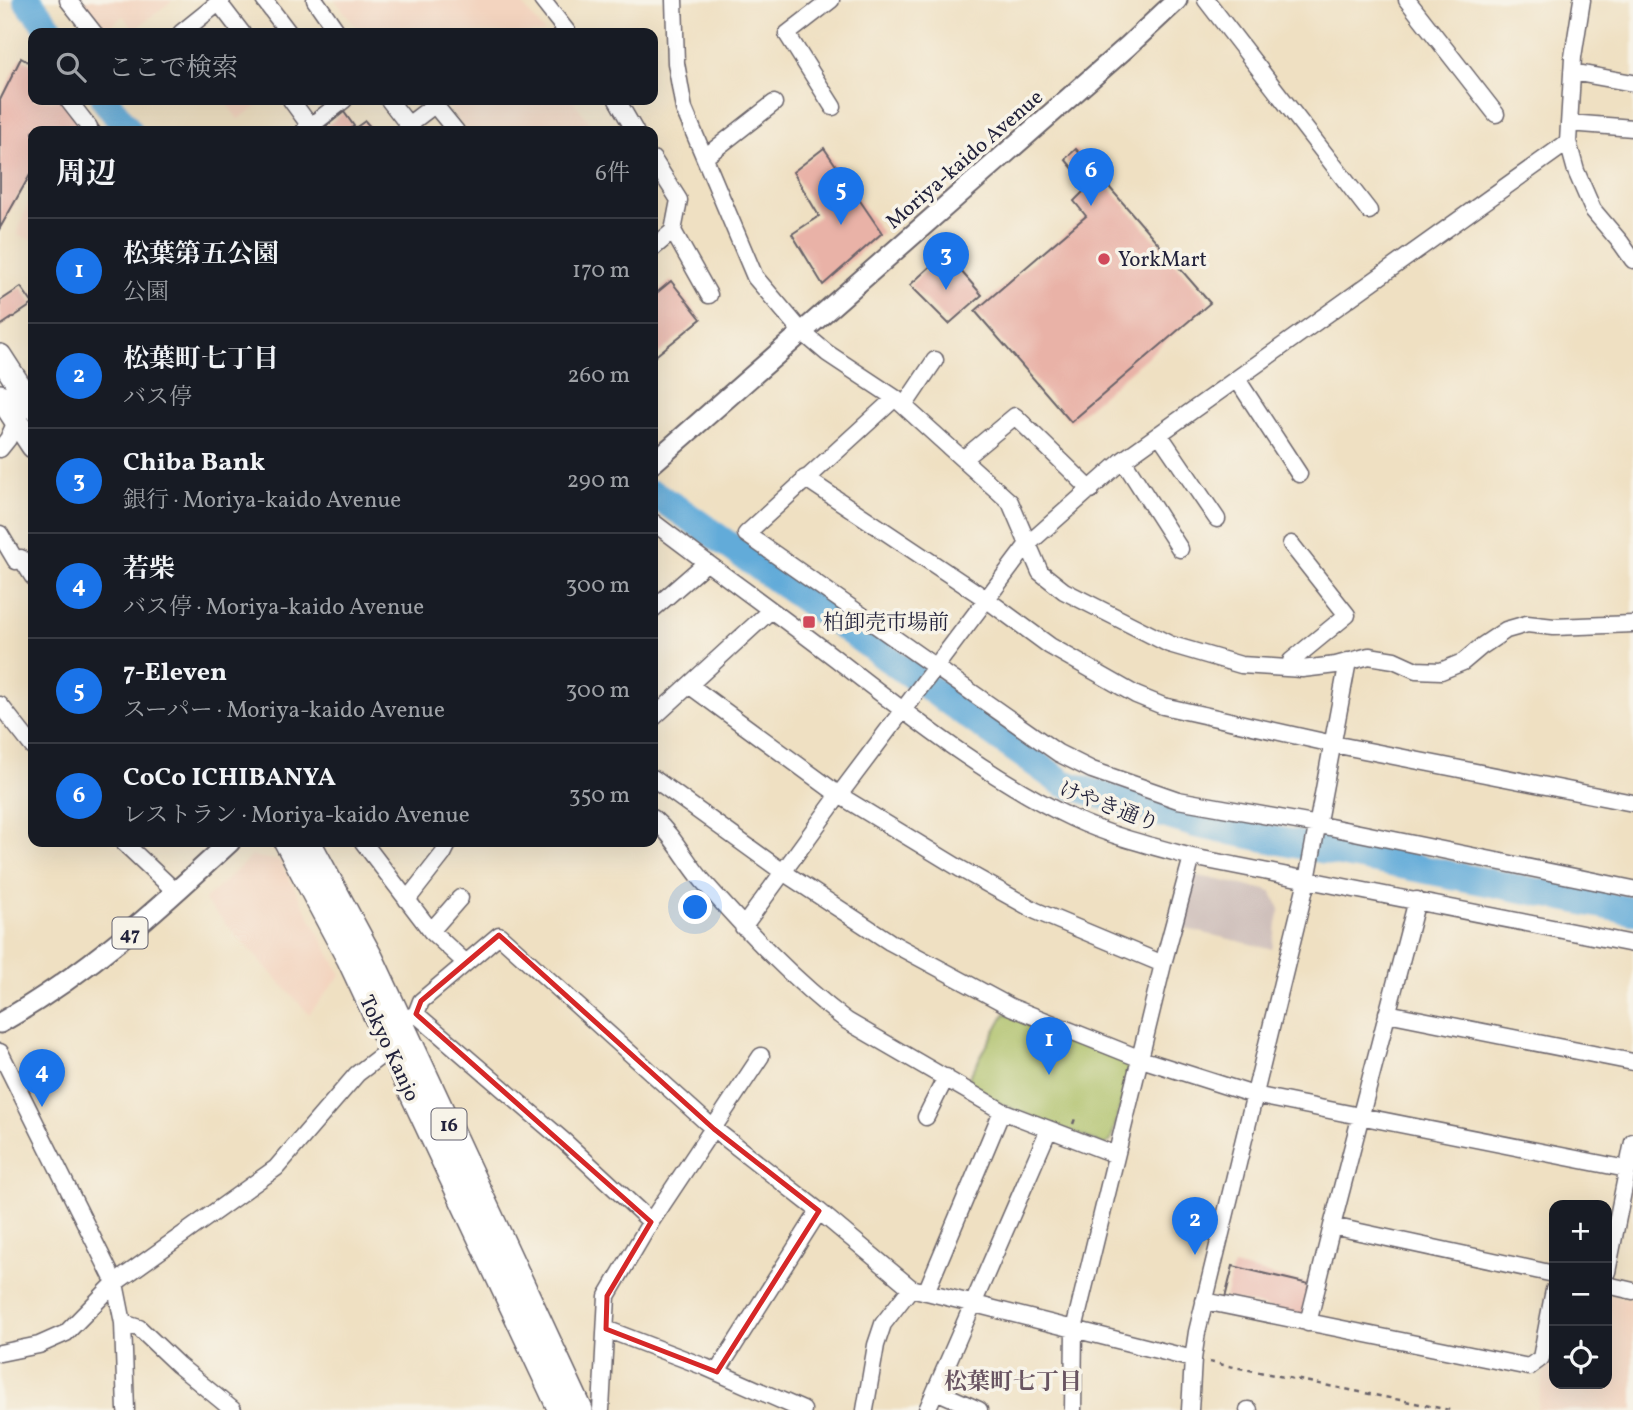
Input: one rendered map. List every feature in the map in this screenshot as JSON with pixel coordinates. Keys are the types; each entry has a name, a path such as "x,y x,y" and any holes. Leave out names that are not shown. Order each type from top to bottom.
{"highway":[{"path":"0,356 28,405"},
{"path":"0,396 28,405"},
{"name":"Tokyo Kanjo","path":"289,847 349,960 560,1410"},
{"name":"Tokyo Kanjo","path":"312,847 372,959 409,1017 581,1410"}],"main road":[{"name":"Moriya-kaido Avenue","path":"658,459 1177,0"},
{"name":"47","path":"0,1023 106,954 225,847"}],"street":[{"path":"68,0 90,28"},
{"path":"264,0 285,28"},
{"path":"315,0 335,28"},
{"path":"542,0 564,28"},
{"path":"674,0 676,63 684,109 755,277 801,331 827,353 900,402 1010,502 1040,572 1064,591 1169,644 1241,665 1292,668 1336,665 1369,656 1394,660 1416,670 1441,671 1463,662 1506,630 1527,624 1608,627 1633,624"},
{"path":"831,0 787,34 833,107"},
{"path":"1206,0 1369,211"},
{"path":"1407,0 1496,114"},
{"path":"1581,0 1572,72 1568,142 1576,171 1592,210 1633,260"},
{"path":"187,28 221,1 239,28"},
{"path":"1572,72 1633,83"},
{"path":"705,157 774,103"},
{"path":"72,105 88,126"},
{"path":"294,105 305,126"},
{"path":"311,126 336,105"},
{"path":"392,105 408,126"},
{"path":"620,105 632,126"},
{"path":"412,126 433,106 452,126"},
{"path":"1569,124 1633,128"},
{"path":"743,927 1028,544 1123,460 1568,142"},
{"path":"658,167 679,201 673,231 658,244"},
{"path":"673,231 709,295"},
{"path":"935,360 900,402 805,478 746,534 1058,753 1093,770 1178,800 1318,830 1633,889"},
{"path":"1237,379 1299,474"},
{"path":"0,449 28,405"},
{"path":"963,459 1016,416 1091,490"},
{"path":"1159,434 1217,519"},
{"path":"1123,460 1180,548"},
{"path":"805,478 986,599 1050,646 1136,695 1163,706 1333,744 1633,803"},
{"name":"けやき通り","path":"658,526 994,775 1031,798 1075,819 1125,839 1192,857 1308,874 1417,900 1633,944"},
{"path":"0,534 16,561 21,558 28,570"},
{"path":"1291,544 1347,615 1292,661 1292,668"},
{"path":"658,605 706,563"},
{"path":"658,713 771,610"},
{"path":"1190,1410 1193,1359 1204,1301 1318,830 1348,660"},
{"path":"689,685 839,795 959,868 1036,911 1163,964"},
{"path":"0,705 28,738"},
{"path":"658,782 783,872 890,942 1011,1007 1141,1059 1254,1095 1628,1169"},
{"path":"658,822 668,830 695,872 743,927 825,1005 847,1021 1002,1111 1116,1155"},
{"path":"128,847 176,892"},
{"path":"367,847 431,931 466,962"},
{"path":"407,900 446,847"},
{"path":"1073,1410 1074,1328 1163,964 1192,857"},
{"path":"431,931 460,898"},
{"path":"1308,1323 1417,900"},
{"path":"651,1222 565,1142 409,1017 421,1001 499,935 713,1129 918,1290 1193,1359"},
{"path":"1387,1013 1633,1062"},
{"path":"0,1353 39,1345 66,1333 115,1283 276,1168 357,1074 391,1048"},
{"path":"0,1052 115,1283 122,1323 127,1410"},
{"path":"601,1410 607,1296 651,1222 761,1056"},
{"path":"926,1116 946,1077"},
{"path":"865,1410 876,1345 883,1324 918,1290 1002,1111"},
{"path":"927,1410 1049,1129"},
{"path":"1609,1263 1633,1142"},
{"path":"717,1372 819,1211"},
{"path":"1332,1226 1549,1273"},
{"path":"1612,1286 1633,1291"},
{"path":"1204,1301 1529,1367 1541,1358 1549,1316"},
{"path":"122,1323 139,1328 178,1365 233,1410"},
{"path":"606,1328 803,1410"},
{"path":"936,1391 979,1410"}],"path":[{"path":"1210,1352 1209,1362 1450,1410"}],"highlighted area":[{"path":"499,935 714,1129 819,1211 717,1372 606,1329 607,1296 651,1222 416,1014 421,1001"}],"shaded area":[{"path":"78,0 173,0 137,28 132,28 123,16 107,28 99,28"},
{"path":"335,0 519,0 541,28 357,28"},
{"path":"228,105 257,105 258,106 238,119"},
{"path":"447,105 576,105 592,126 462,126"},
{"path":"28,203 28,238 17,235"},
{"path":"252,856 280,861 341,975 309,1014 204,900"},
{"path":"1194,875 1271,891 1280,909 1272,949 1182,928"},
{"path":"1612,1295 1633,1299 1633,1410 1537,1410 1549,1349 1549,1389 1612,1389"}],"green space":[{"path":"1005,1013 1126,1062 1130,1068 1111,1141 1105,1145 1000,1104 966,1083"}],"building":[{"path":"21,58 28,62 28,105 82,105 98,126 28,126 28,179 0,228 0,100"},
{"path":"344,112 354,126 326,126"},
{"path":"824,148 882,233 823,285 792,234 819,216 793,172"},
{"name":"YorkMart","path":"1076,149 1210,303 1071,422 975,311 1086,216 1074,201 1088,187 1065,159"},
{"path":"945,253 982,295 949,324 910,285"},
{"path":"671,281 701,319 658,354 658,292"},
{"path":"21,287 28,297 28,307 0,326 0,301"},
{"path":"1233,1266 1313,1285 1306,1317 1225,1298"}],"waterway":[{"path":"27,0 49,28"},
{"path":"109,105 125,126"},
{"path":"658,497 1063,783 1195,824 1633,911"}],"place":[{"name":"CoCo ICHIBANYA","path":"1091,206"},
{"name":"7-Eleven","path":"841,225"},
{"name":"YorkMart","path":"1104,259"},
{"name":"Chiba Bank","path":"946,290"},
{"name":"柏卸売市場前","path":"809,622"},
{"name":"松葉第五公園","path":"1049,1075"},
{"name":"若柴","path":"42,1107"},
{"name":"松葉町七丁目","path":"1195,1255"}],"district":[{"name":"松葉町七丁目","path":"1013,1381"}]}
